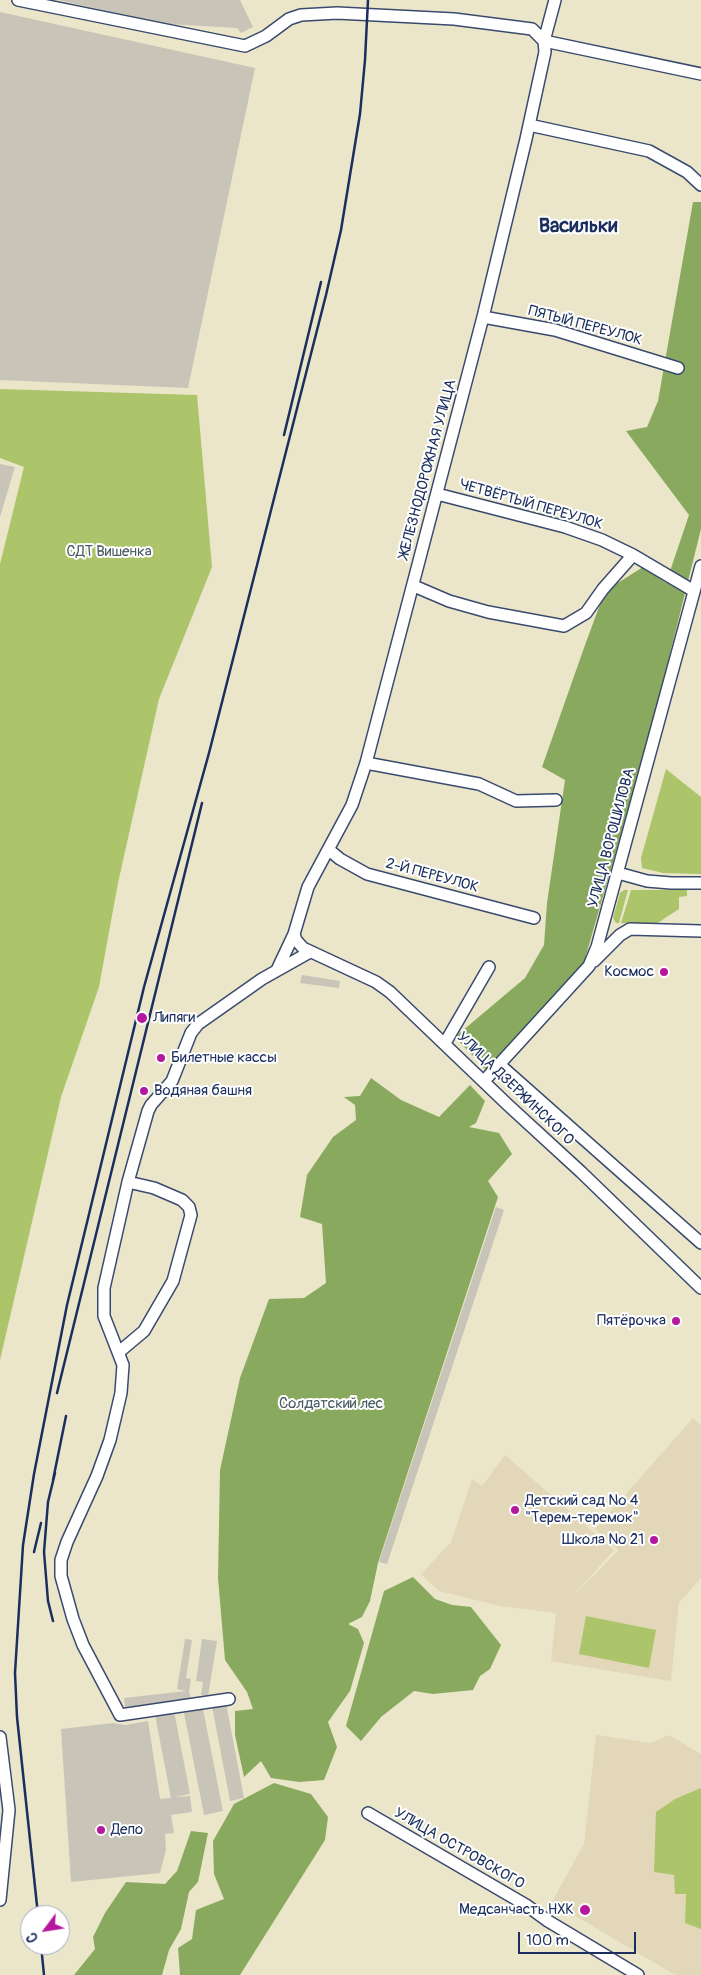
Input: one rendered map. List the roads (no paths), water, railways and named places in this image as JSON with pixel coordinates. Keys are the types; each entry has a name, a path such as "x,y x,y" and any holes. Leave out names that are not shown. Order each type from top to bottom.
{"street":[{"path":"18,0 246,46 266,36 289,19 301,14 337,13 454,19 532,30 544,41 701,74"},
{"name":"ЖЕЛЕЗНОДОРОЖНАЯ УЛИЦА","path":"277,970 294,934 308,887 352,806 366,763 414,586 483,317 529,125 544,52 544,41 555,0"},
{"path":"529,125 649,151 687,172 701,185"},
{"name":"ПЯТЫЙ ПЕРЕУЛОК","path":"483,317 555,330 678,368"},
{"name":"ЧЕТВЁРТЫЙ ПЕРЕУЛОК","path":"437,494 565,528 602,540 633,555 694,592"},
{"path":"414,586 449,602 488,612 564,626 586,612 603,589 633,555"},
{"name":"УЛИЦА ВОРОШИЛОВА","path":"484,1081 589,966 603,930 701,566"},
{"path":"366,763 479,784 516,801 556,800"},
{"name":"2-Й ПЕРЕУЛОК","path":"329,850 340,859 367,874 534,918"},
{"path":"618,873 647,881 701,884"},
{"path":"589,966 620,934 630,929 701,931"},
{"name":"УЛИЦА ДЗЕРЖИНСКОГО","path":"294,934 299,944 310,952 376,982 390,992 701,1288"},
{"path":"230,1699 120,1715 83,1645 65,1595 61,1576 61,1560 66,1542 97,1476 110,1440 123,1378 123,1365 104,1316 104,1288 128,1182 148,1111 172,1081 191,1033 206,1016 277,970 310,952"},
{"path":"445,1043 489,967"},
{"name":"УЛИЦА ДЗЕРЖИНСКОГО","path":"500,1065 701,1244"},
{"path":"119,1352 144,1330 173,1281 191,1215 189,1207 182,1200 154,1188 128,1182"},
{"path":"0,1737 9,1810 0,1900"},
{"name":"УЛИЦА ОСТРОВСКОГО","path":"368,1813 526,1906 638,1975"}],"railway":[{"path":"37,1905 17,1717 15,1673 23,1545 34,1474 67,1305 144,987 209,753 341,230 360,114 368,0"},
{"path":"284,435 321,282"},
{"path":"57,1393 202,803"},
{"path":"53,1480 66,1416"},
{"path":"53,1621 48,1601 44,1552 48,1502 55,1473"},
{"path":"34,1552 41,1523"},
{"path":"42,1955 44,1975"}],"place":[{"name":"Космос","path":"664,972"},
{"name":"Липяги","path":"142,1018"},
{"name":"Билетные кассы","path":"161,1058"},
{"name":"Водяная башня","path":"144,1091"},
{"name":"Пятёрочка","path":"676,1321"},
{"name":"Детский сад № 4 \"Терем-теремок\"","path":"515,1510"},
{"name":"Школа № 21","path":"654,1540"},
{"name":"Депо","path":"101,1830"},
{"name":"Медсанчасть НХК","path":"585,1910"}],"district":[{"name":"Васильки","path":"578,227"}],"park label":[{"name":"СДТ Вишенка","path":"109,552"},
{"name":"Солдатский лес","path":"331,1404"}]}
